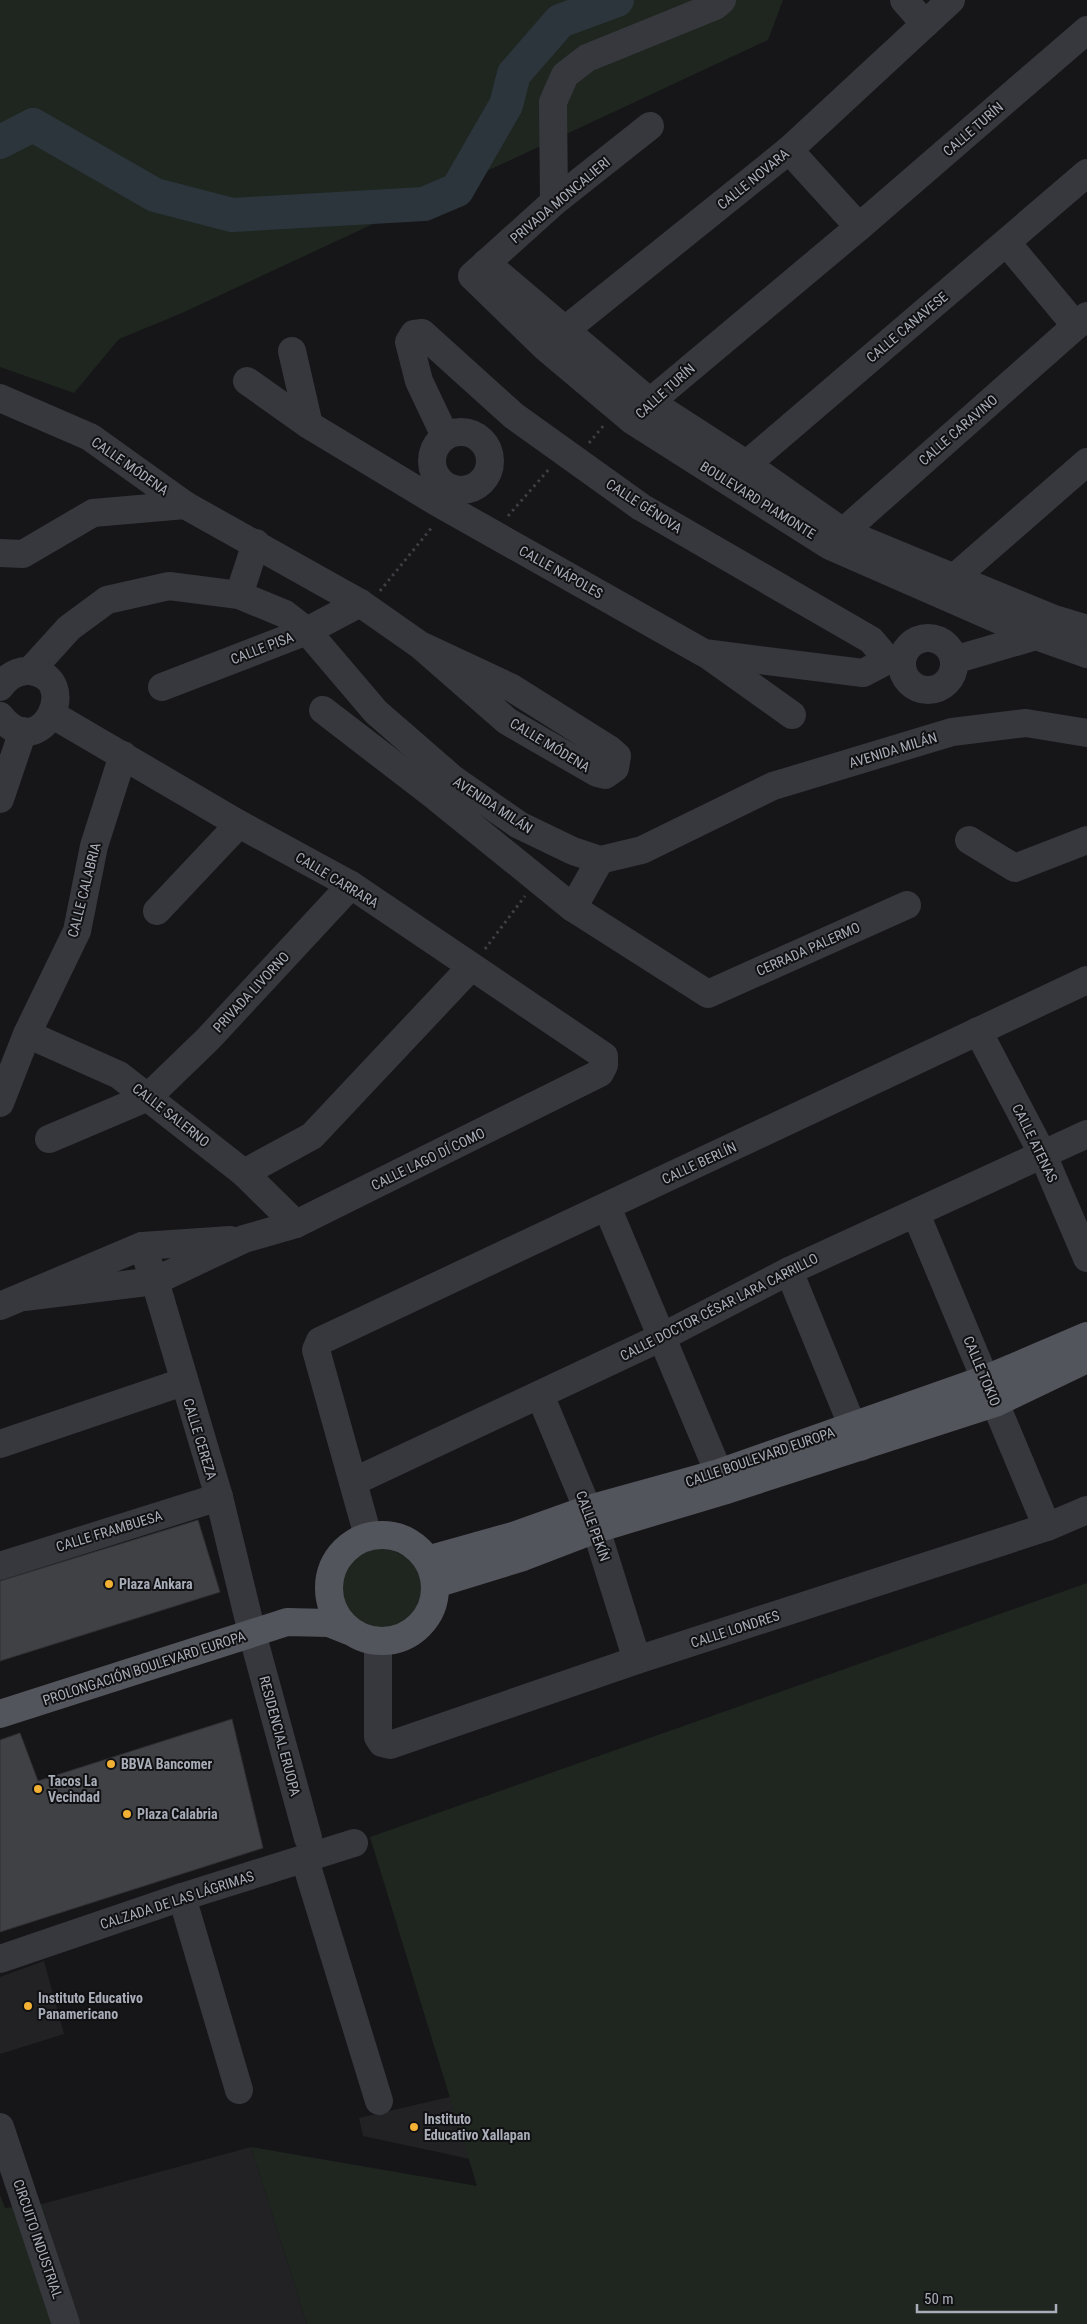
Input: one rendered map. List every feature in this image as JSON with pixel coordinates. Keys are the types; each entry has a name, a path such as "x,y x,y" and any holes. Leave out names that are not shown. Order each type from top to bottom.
{"main road":[{"name":"CALLE BOULEVARD EUROPA","path":"431,1572 520,1546 592,1519 722,1481 857,1436 919,1426 991,1391 1087,1336"},
{"name":"CALLE BOULEVARD EUROPA","path":"991,1391 1087,1359"},
{"path":"385,1535 402,1539 416,1547 431,1572 434,1602 426,1619 413,1632 396,1640 378,1642 363,1638 349,1630 335,1613 329,1587 332,1570 340,1555 353,1543 368,1536 385,1535"},
{"name":"PROLONGACIÓN BOULEVARD EUROPA","path":"287,1622 329,1587"},
{"name":"PROLONGACIÓN BOULEVARD EUROPA","path":"0,1714 287,1622 329,1623 349,1630"}],"street":[{"path":"554,202 553,102 565,76 587,58 715,6 722,0"},
{"path":"904,0 924,24"},
{"name":"CALLE NOVARA","path":"554,339 789,150 951,0"},
{"name":"CALLE TURÍN","path":"641,412 1087,30"},
{"name":"PRIVADA MONCALIERI","path":"479,270 554,202 650,126"},
{"path":"789,150 859,227"},
{"name":"CALLE CANAVESE","path":"737,473 1087,173"},
{"path":"1007,243 1081,321"},
{"name":"BOULEVARD PIAMONTE","path":"479,270 554,339 641,412 836,539 1045,627 1087,654"},
{"name":"CALLE CARAVINO","path":"836,539 1081,321"},
{"name":"CALLE GÉNOVA","path":"445,436 418,381 409,342 414,334 422,333 514,416 641,507 871,640 895,661"},
{"path":"292,351 309,425"},
{"name":"CALLE NÁPOLES","path":"248,381 309,425 442,498 704,653 863,672 895,661 909,646 923,638 940,640 952,652 954,660"},
{"name":"CALLE MÓDENA","path":"0,398 90,437 185,505 256,543 363,605 420,644 507,720 597,773 605,775 615,768 617,756 609,749 512,688 420,644"},
{"path":"455,432 467,432 478,436 486,445 490,455 490,467 485,478 477,486 466,490 455,490 442,498 432,460 436,444 445,436 455,432"},
{"path":"949,587 1087,462"},
{"path":"0,553 24,554 93,512 185,505"},
{"path":"238,595 256,543"},
{"name":"AVENIDA MILÁN","path":"30,671 69,628 107,600 169,586 238,595 285,614 307,631 444,788 573,851 600,860 642,850 773,786 952,732 1026,723 1087,733"},
{"name":"CALLE PISA","path":"162,687 307,631 363,605"},
{"path":"895,661 906,678 920,689 929,690 937,688 950,677 954,660 1045,627"},
{"name":"BOULEVARD PIAMONTE","path":"1045,627 1087,629"},
{"path":"704,653 792,715"},
{"path":"0,687 12,674 30,671 40,674 53,687 56,706 53,715 40,728 23,731 14,729 0,716"},
{"path":"323,710 444,788 538,880 573,908 600,860"},
{"name":"CALLE CARRARA","path":"53,715 239,824 351,885 604,1056 604,1065"},
{"path":"0,799 23,731"},
{"name":"CALLE CALABRIA","path":"0,1103 27,1034 77,931 94,846 123,755"},
{"path":"157,911 239,824"},
{"path":"969,840 1015,868 1087,840"},
{"name":"PRIVADA LIVORNO","path":"148,1097 208,1039 351,885"},
{"name":"CERRADA PALERMO","path":"573,908 708,994 907,905"},
{"path":"244,1174 312,1136 471,967"},
{"name":"CALLE BERLÍN","path":"353,1482 316,1350 320,1341 1087,980"},
{"name":"CALLE ATENAS","path":"978,1031 1043,1154 1087,1258"},
{"name":"CALLE SALERNO","path":"27,1034 119,1075 244,1174 296,1224"},
{"name":"CALLE LAGO DÍ COMO","path":"12,1301 155,1281 244,1239 296,1224 600,1073 604,1065"},
{"path":"49,1139 148,1097"},
{"name":"CALLE DOCTOR CÉSAR LARA CARRILLO","path":"353,1482 662,1337 789,1270 916,1214 1087,1134"},
{"path":"606,1208 722,1481"},
{"name":"CALLE TOKIO","path":"916,1214 1048,1527"},
{"name":"CALLE LAGO DÍ COMO","path":"12,1301 142,1246 244,1239"},
{"name":"CALLE CEREZA","path":"142,1246 155,1281 183,1382 219,1497 252,1634"},
{"path":"789,1270 857,1436"},
{"path":"0,1444 183,1382"},
{"name":"CALLE PEKÍN","path":"540,1395 592,1519 637,1660"},
{"path":"353,1482 368,1536"},
{"name":"CALLE FRAMBUESA","path":"0,1566 219,1497"},
{"name":"CALLE LONDRES","path":"378,1642 378,1737 382,1743 390,1745 637,1660 1048,1527 1087,1510"},
{"name":"RESIDENCIAL ERUOPA","path":"252,1634 307,1849 379,2101"},
{"name":"CALZADA DE LAS LÁGRIMAS","path":"0,1960 182,1897 307,1849 354,1843"},
{"path":"182,1897 239,2090"},
{"name":"CIRCUITO INDUSTRIAL","path":"0,2127 66,2324"}],"path":[{"path":"363,605 442,498"},
{"path":"471,967 538,880"}],"shaded area":[{"path":"0,0 783,0 768,40 182,313 119,339 74,393 0,367"},
{"path":"381,1549 397,1552 411,1561 420,1575 423,1591 420,1607 411,1621 397,1630 381,1633 365,1630 351,1621 342,1607 339,1591 342,1575 351,1561 365,1552"},
{"path":"1087,1583 1087,2324 307,2324 251,2147 477,2186 370,1837"},
{"name":"Instituto Educativo Panamericano","path":"44,1961 64,2034 0,2054 0,1977"},
{"name":"Instituto Educativo Xallapan","path":"458,2095 475,2160 363,2136 359,2118"},
{"path":"251,2147 307,2324 76,2324 42,2204"},
{"path":"0,2195 5,2208 42,2204 76,2324 0,2324"}],"building":[{"name":"Plaza Ankara","path":"198,1520 220,1592 0,1661 0,1581"},
{"name":"Plaza Calabria","path":"232,1719 263,1848 0,1932 0,1740 20,1733 38,1781"}],"waterway":[{"path":"0,142 33,125 155,195 232,215 424,204 457,190 506,105 514,74 560,21 617,0"}],"place":[{"name":"Plaza Ankara","path":"109,1584"},
{"name":"BBVA Bancomer","path":"111,1764"},
{"name":"Tacos La Vecindad","path":"38,1789"},
{"name":"Plaza Calabria","path":"127,1814"},
{"name":"Instituto Educativo Panamericano","path":"28,2006"},
{"name":"Instituto Educativo Xallapan","path":"414,2127"}]}
